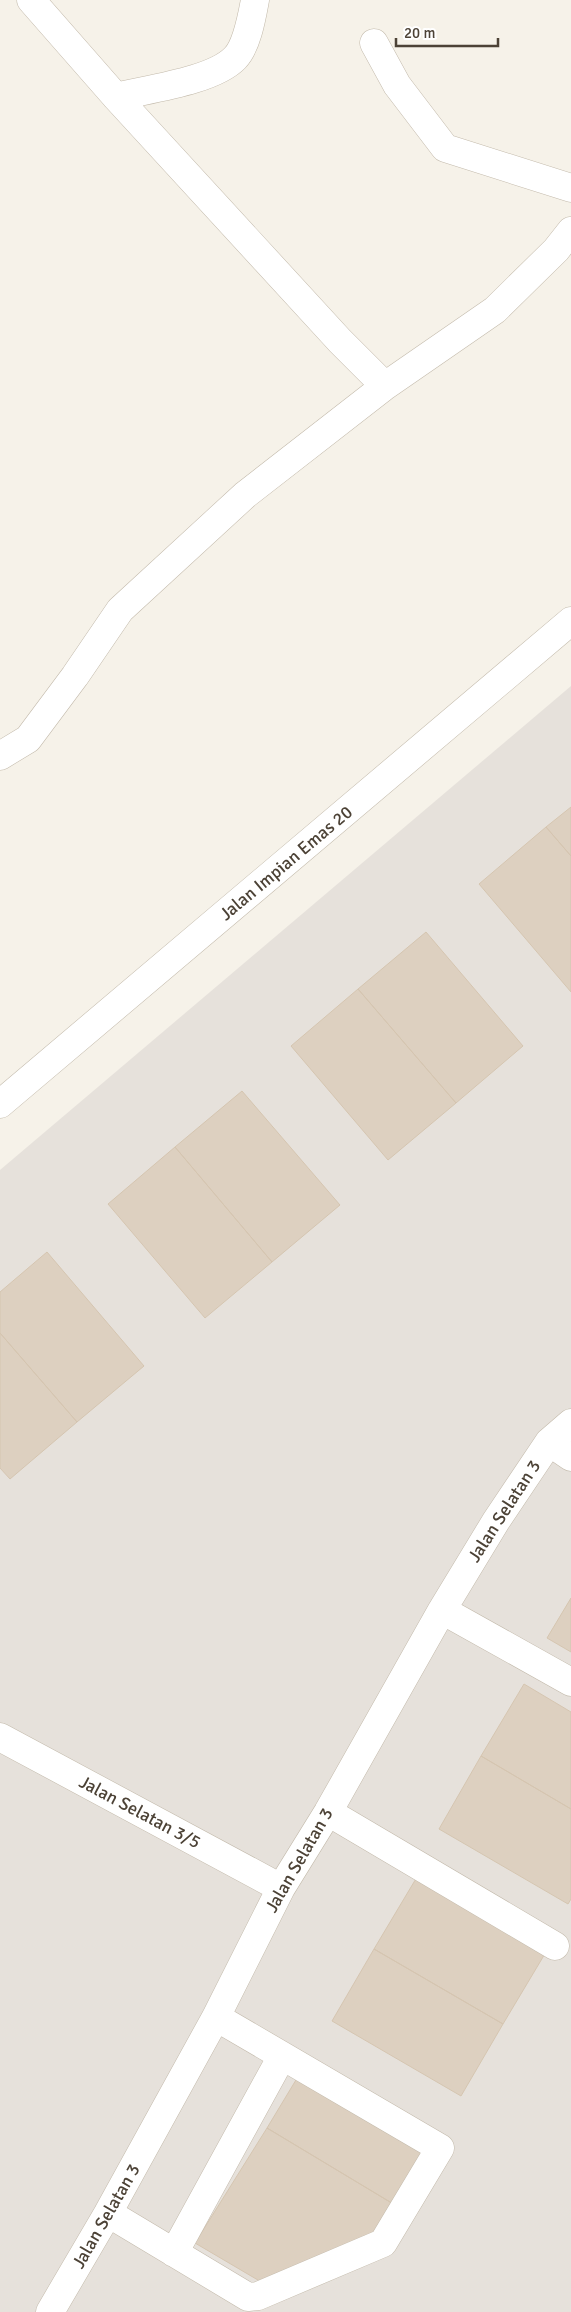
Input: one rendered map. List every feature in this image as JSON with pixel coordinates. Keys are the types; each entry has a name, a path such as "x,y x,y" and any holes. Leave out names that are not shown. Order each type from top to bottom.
{"street":[{"path":"31,0 116,97 340,341 385,386"},
{"path":"116,97 210,74 236,57 251,25 255,0"},
{"path":"374,43 397,85 445,148 571,188"},
{"path":"0,756 28,739 75,676 120,610 245,495 385,386 495,310 556,250 571,231"},
{"name":"Jalan Impian Emas 20","path":"0,1104 571,621"},
{"name":"Jalan Selatan 3","path":"50,2312 108,2213 216,2018 281,1888 328,1812 442,1610 496,1521 560,1450 571,1423"},
{"path":"442,1610 571,1682"},
{"name":"Jalan Selatan 3/5","path":"0,1737 281,1888"},
{"path":"328,1812 555,1946"},
{"path":"108,2213 248,2297 258,2296 383,2244 440,2148 216,2018"},
{"path":"174,2253 282,2056"}],"shaded area":[{"path":"571,686 571,2312 0,2312 0,1170"}],"building":[{"path":"571,807 571,856 546,827"},
{"path":"546,827 571,856 571,992 479,884"},
{"path":"426,932 523,1046 456,1103 358,989"},
{"path":"358,989 456,1103 388,1160 291,1046"},
{"path":"242,1091 340,1205 272,1262 175,1147"},
{"path":"175,1147 272,1262 205,1318 108,1204"},
{"path":"47,1252 144,1366 77,1422 0,1333 0,1292"},
{"path":"0,1333 77,1422 10,1479 0,1468"},
{"path":"571,1598 571,1652 547,1638"},
{"path":"524,1684 571,1712 571,1809 481,1756"},
{"path":"481,1756 571,1809 571,1899 568,1904 439,1829"},
{"path":"417,1877 546,1952 503,2024 374,1949"},
{"path":"374,1949 503,2024 461,2096 332,2021"},
{"path":"302,2070 430,2147 395,2205 267,2128"},
{"path":"267,2128 395,2205 377,2237 263,2283 195,2243"}]}
